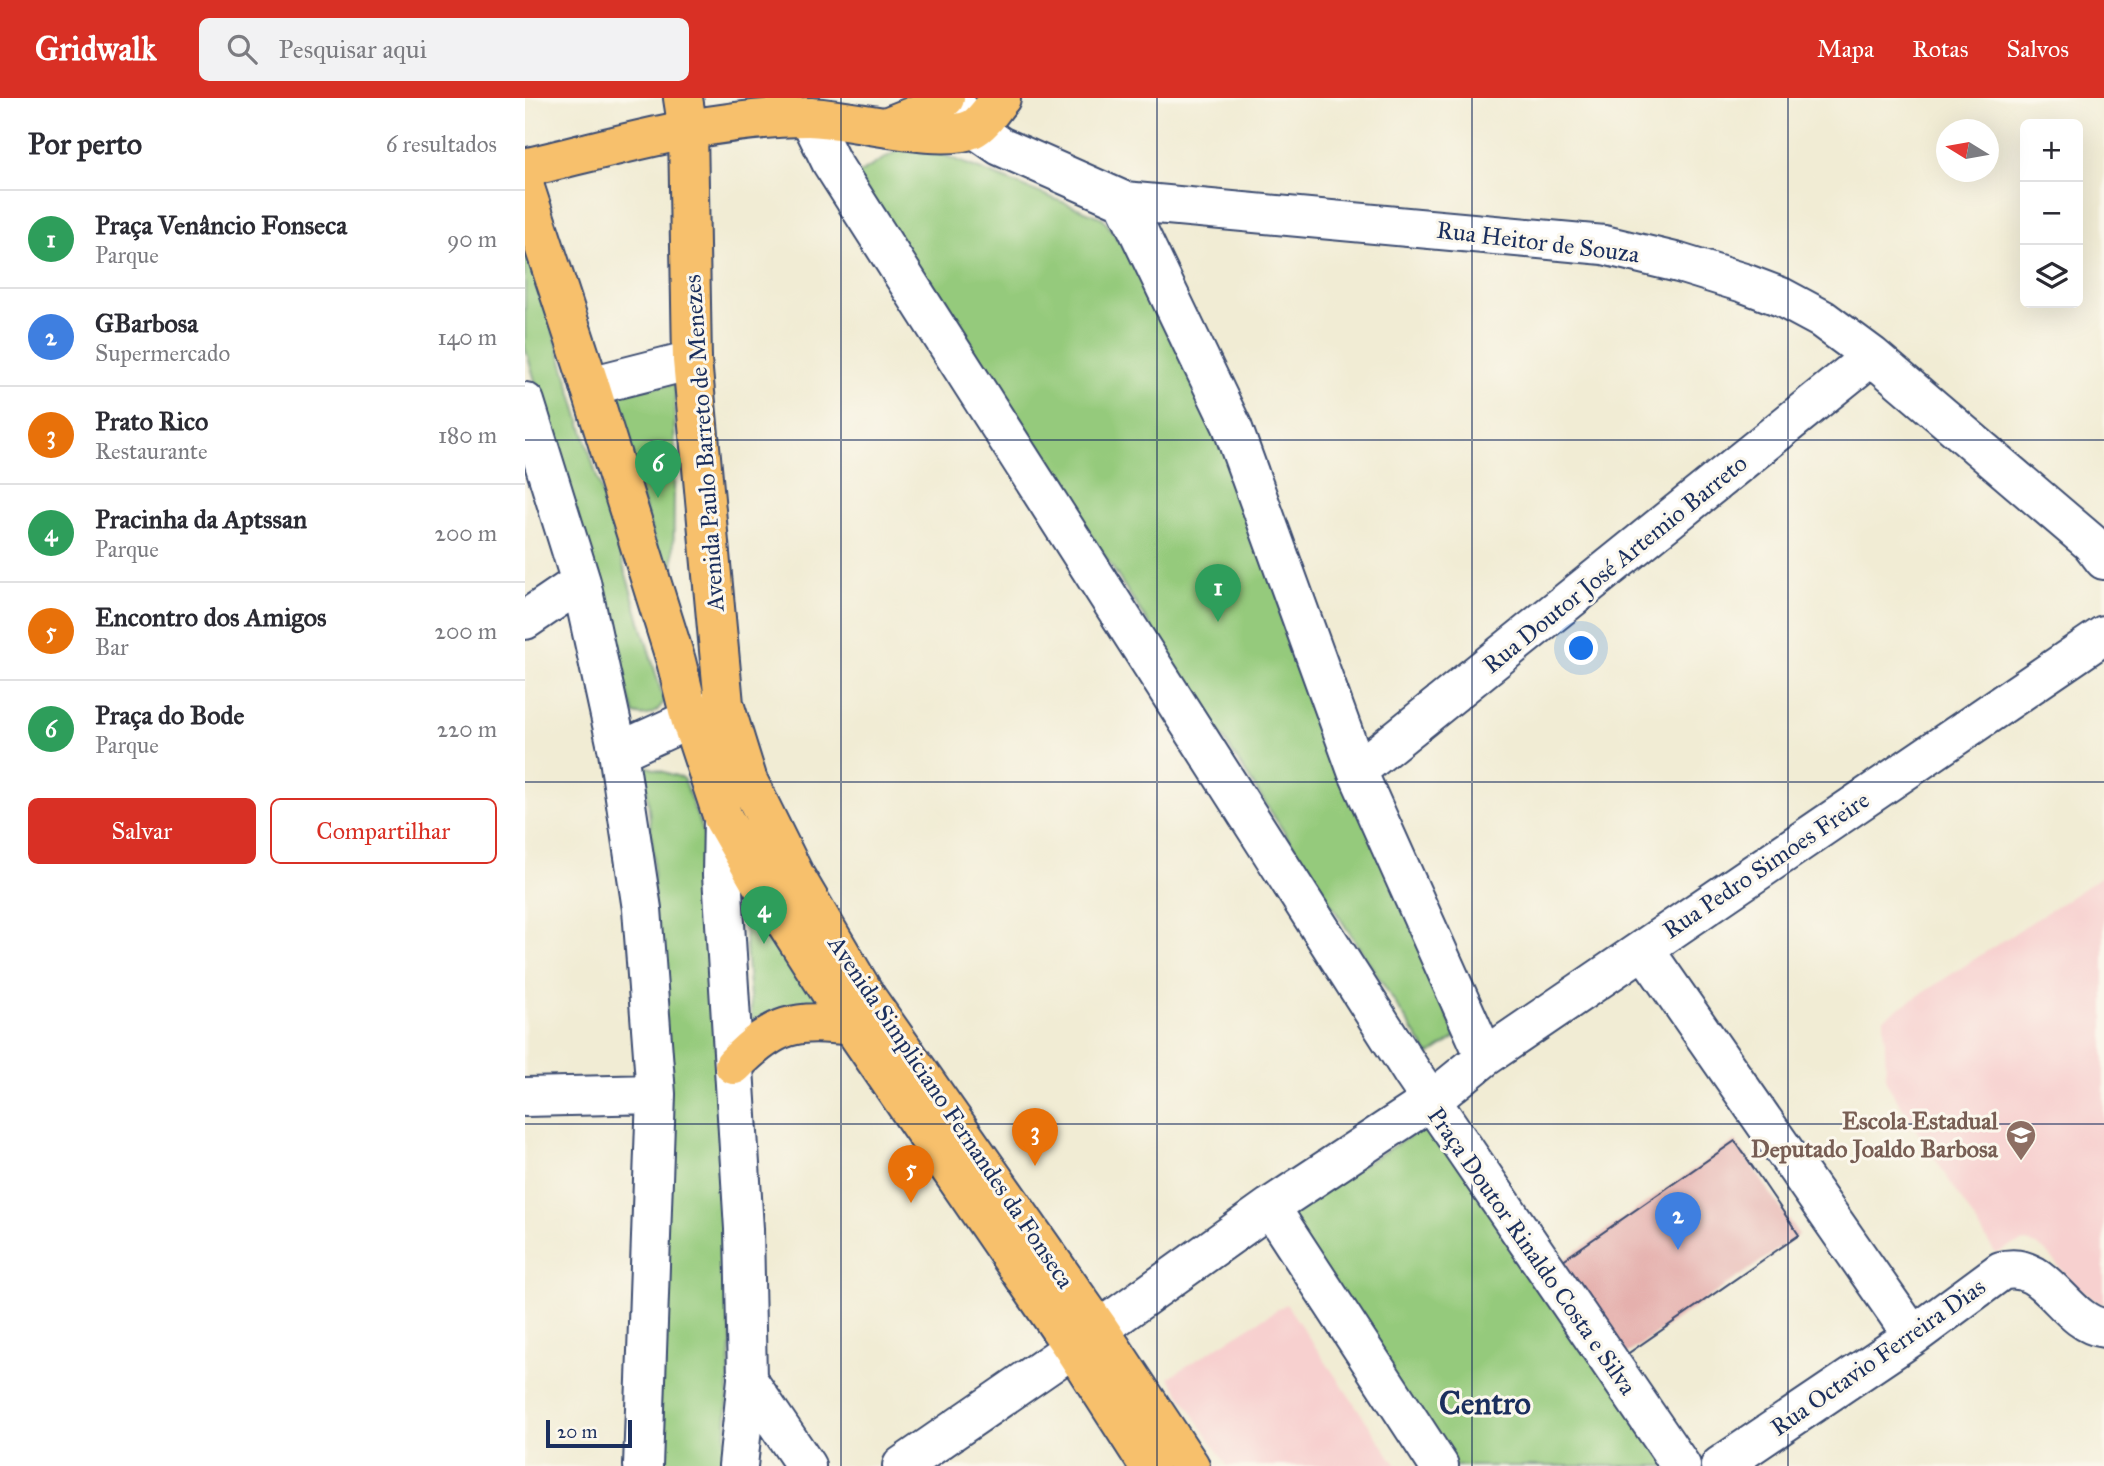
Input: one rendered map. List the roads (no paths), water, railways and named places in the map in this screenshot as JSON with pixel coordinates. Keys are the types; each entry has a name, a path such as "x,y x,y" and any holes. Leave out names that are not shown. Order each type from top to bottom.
{"main road":[{"path":"888,126 926,111 947,98"},
{"path":"525,168 685,114 744,122 809,117 918,132 957,132 974,128 1001,98"},
{"name":"Avenida Paulo Barreto de Menezes","path":"685,114 707,711"},
{"path":"525,188 676,661 707,711"},
{"name":"Avenida Simpliciano Fernandes da Fonseca","path":"707,711 723,818 758,879 852,1026 1086,1339 1190,1466"},
{"name":"Avenida Simpliciano Fernandes da Fonseca","path":"707,711 748,781 795,876 860,987 1086,1339 1149,1466"},
{"path":"734,1065 757,1042 786,1027 819,1022 852,1026"}],"street":[{"name":"Rua Heitor de Souza","path":"947,98 974,128 1011,152 1124,201 1604,245 1679,263 1781,298 1822,319 1873,356 2091,543 2104,560"},
{"path":"809,117 831,162 1431,1100"},
{"path":"1124,201 1233,426 1357,771 1485,1057"},
{"name":"Rua Doutor José Artemio Barreto","path":"1357,771 1873,356"},
{"path":"590,386 692,360"},
{"path":"525,402 581,582 618,752 642,909 656,1094 643,1466"},
{"path":"525,620 581,582"},
{"name":"Rua Pedro Simoes Freire","path":"1431,1100 1485,1057 2104,635"},
{"path":"618,752 707,711"},
{"path":"723,818 722,876 744,1230 747,1379 738,1466"},
{"path":"1644,949 1913,1336"},
{"path":"525,1097 656,1094"},
{"name":"Praça Doutor Rinaldo Costa e Silva","path":"902,1466 1270,1207 1431,1100 1681,1466"},
{"path":"1270,1207 1439,1466"},
{"name":"Rua Octavio Ferreira Dias","path":"1720,1466 1913,1336 2001,1271 2016,1268 2032,1274 2083,1318 2104,1328"},
{"path":"747,1379 806,1466"}],"place":[{"name":"Praça do Bode","path":"658,498"},
{"name":"Praça Venâncio Fonseca","path":"1218,622"},
{"name":"Pracinha da Aptssan","path":"764,944"},
{"name":"Escola Estadual Deputado Joaldo Barbosa","path":"2021,1162"},
{"name":"Prato Rico","path":"1035,1166"},
{"name":"Encontro dos Amigos","path":"911,1203"},
{"name":"GBarbosa","path":"1678,1250"}],"district":[{"name":"Centro","path":"1485,1403"}]}
